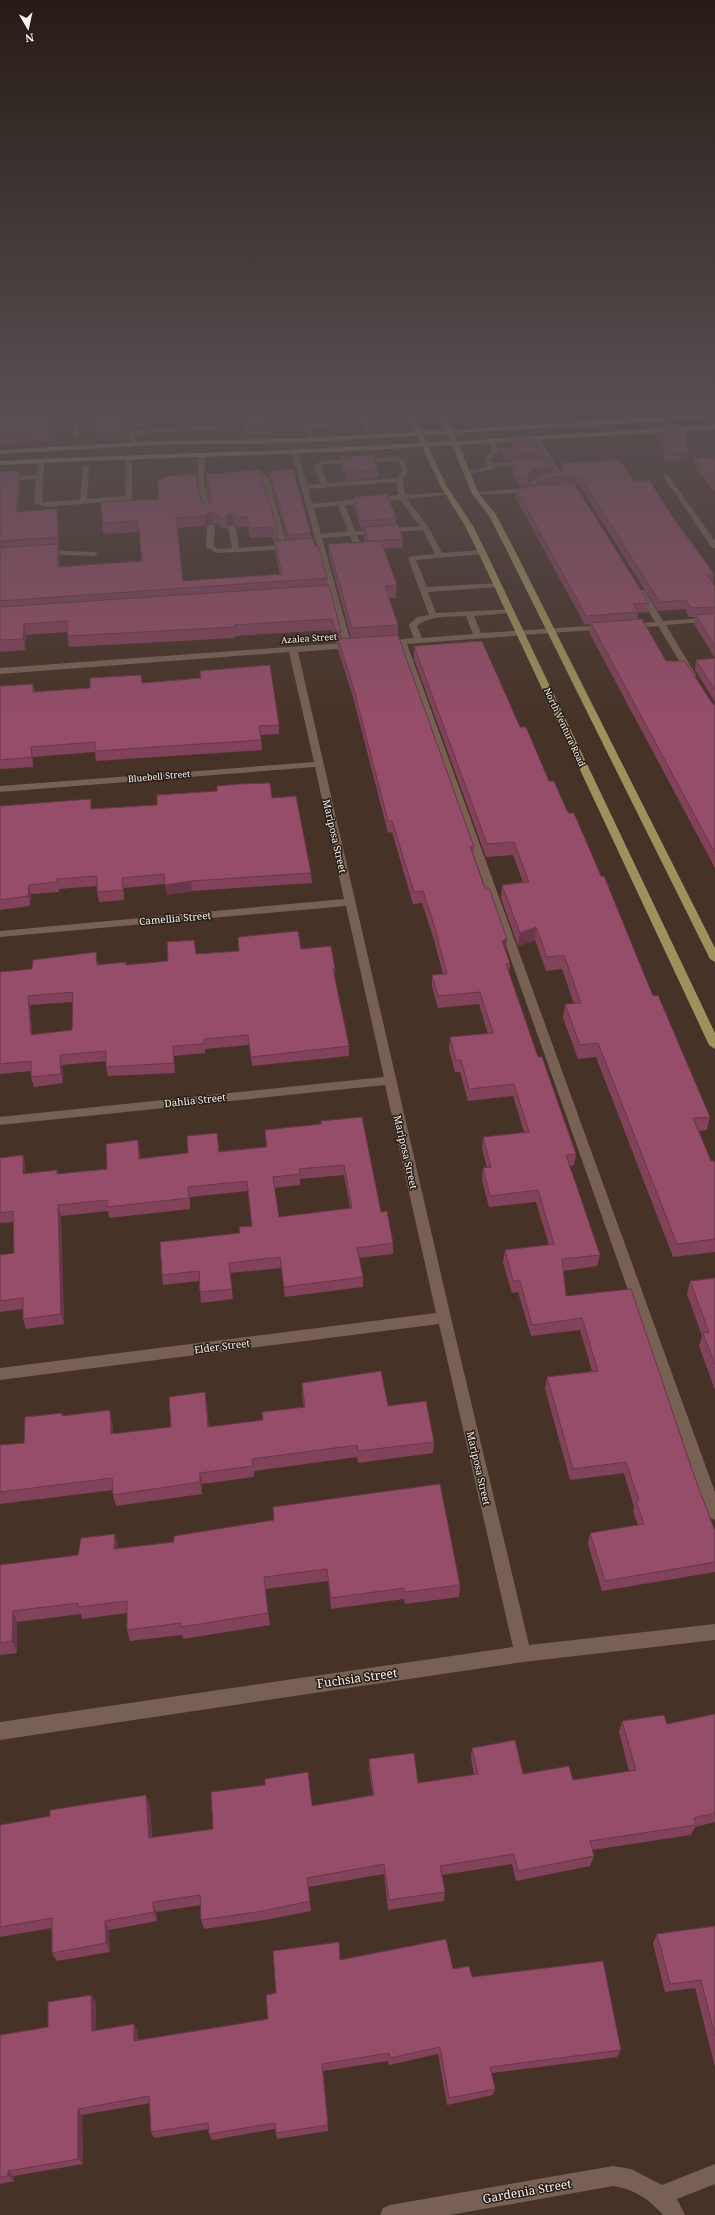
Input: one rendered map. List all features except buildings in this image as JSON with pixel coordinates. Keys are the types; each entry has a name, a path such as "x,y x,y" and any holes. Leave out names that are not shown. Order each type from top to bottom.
{"main road":[{"name":"North Ventura Road","path":"462,515 469,526 521,633 715,1045"},
{"path":"492,515 510,546 715,959"}],"street":[{"path":"276,515 284,548"},
{"path":"311,515 317,536 316,545 328,592 348,646"},
{"path":"346,515 360,552"},
{"path":"416,515 425,528 439,555"},
{"path":"694,515 715,546"},
{"path":"210,526 210,548 217,551 298,546"},
{"path":"232,527 236,551"},
{"path":"317,536 425,528"},
{"path":"31,553 54,551 94,554"},
{"path":"433,616 422,590 412,558 482,552"},
{"path":"422,590 498,585"},
{"path":"636,585 696,681"},
{"path":"419,640 413,625 420,619 433,616 510,611"},
{"path":"469,614 478,637"},
{"path":"386,643 715,619"},
{"path":"402,642 715,1513"},
{"name":"Azalea Street","path":"0,671 363,644"},
{"name":"Mariposa Street","path":"293,650 444,1318 523,1654"},
{"name":"Bluebell Street","path":"0,789 319,764"},
{"name":"Camellia Street","path":"0,934 350,902"},
{"name":"Dahlia Street","path":"0,1121 390,1080"},
{"name":"Elder Street","path":"0,1374 444,1318"},
{"name":"Fuchsia Street","path":"0,1731 523,1654 715,1632"},
{"path":"676,2215 659,2196 715,2174"},
{"name":"Gardenia Street","path":"390,2215 613,2176 637,2181 659,2196"}]}
